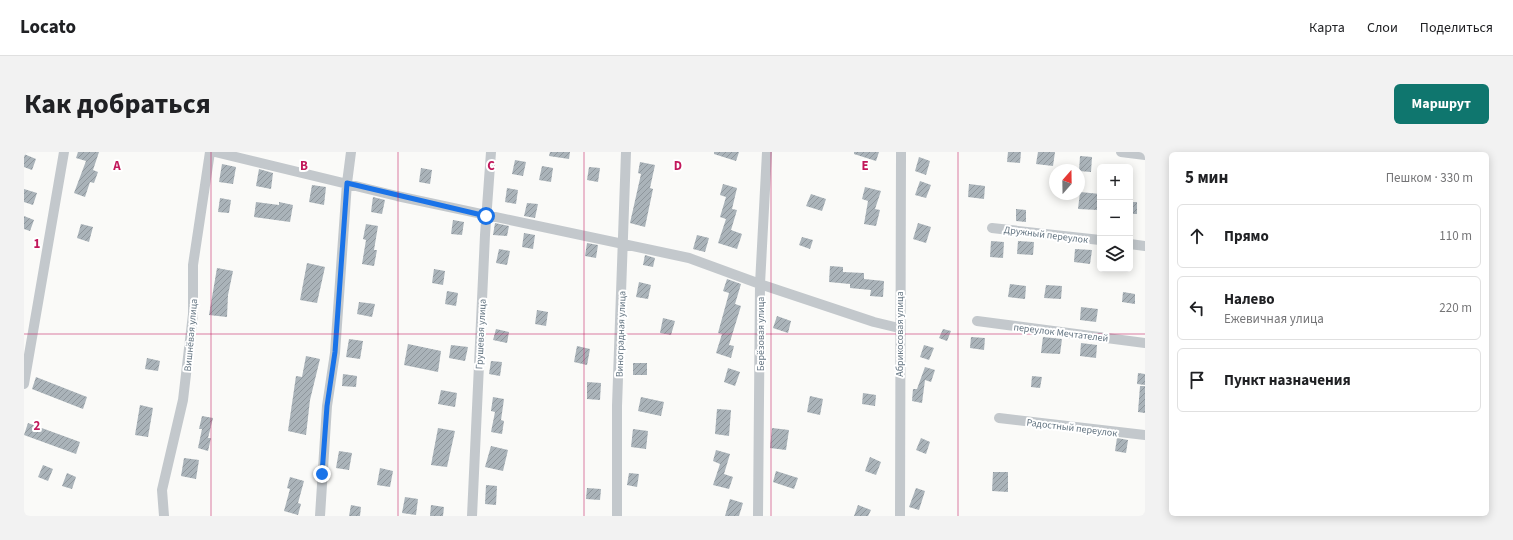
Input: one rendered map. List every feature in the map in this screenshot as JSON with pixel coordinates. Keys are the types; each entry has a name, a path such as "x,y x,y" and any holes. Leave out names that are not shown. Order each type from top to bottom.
{"street":[{"path":"24,384 64,152"},
{"name":"Вишнёвая улица","path":"164,516 162,490 183,400 193,314 193,265 210,152"},
{"path":"215,152 486,216 689,258 760,284 874,322 899,328"},
{"path":"320,516 327,406 335,352 347,183 351,152"},
{"name":"Грушевая улица","path":"472,516 486,216 491,152"},
{"name":"Виноградная улица","path":"617,516 617,406 626,152"},
{"name":"Берёзовая улица","path":"758,516 760,284 767,152"},
{"name":"Абрикосовая улица","path":"900,516 899,328 901,152"},
{"path":"1121,152 1145,155"},
{"name":"Дружный переулок","path":"992,228 1097,240"},
{"path":"1133,244 1145,246"},
{"name":"переулок Мечтателей","path":"977,321 1145,343"},
{"name":"Радостный переулок","path":"999,418 1145,435"}],"building":[{"path":"78,152 99,152 93,170 98,172 94,183 90,182 85,197 74,193 86,161 76,158"},
{"path":"550,152 570,152 569,159 549,156"},
{"path":"714,152 739,152 736,161 714,154"},
{"path":"854,152 879,152 876,161 854,154"},
{"path":"1008,152 1021,152 1020,163 1007,162"},
{"path":"1038,152 1055,152 1053,164 1049,164 1049,166 1036,164"},
{"path":"24,154 36,159 32,170 24,167"},
{"path":"1080,156 1092,157 1091,172 1085,172 1085,164 1079,164"},
{"path":"919,157 930,161 926,175 915,171"},
{"path":"515,160 526,162 523,176 512,174"},
{"path":"640,162 655,165 650,188 653,189 645,227 630,223 641,174 638,173"},
{"path":"222,164 236,167 233,184 219,182"},
{"path":"542,166 553,168 551,182 539,180"},
{"path":"589,167 600,168 598,182 587,180"},
{"path":"421,168 432,170 430,184 419,182"},
{"path":"259,169 273,173 271,189 256,186"},
{"path":"920,181 931,185 926,198 915,195"},
{"path":"723,184 737,188 732,209 737,210 731,230 742,234 737,249 718,243 726,219 720,217 726,197 720,195"},
{"path":"969,184 985,186 984,199 968,197"},
{"path":"312,185 326,187 324,205 309,202"},
{"path":"865,187 881,191 875,209 880,210 876,226 864,224 868,201 862,199"},
{"path":"507,188 518,190 516,204 505,202"},
{"path":"24,189 37,193 33,205 24,202"},
{"path":"1085,192 1097,194 1097,210 1078,209 1079,200 1085,200"},
{"path":"811,194 826,199 822,211 806,206"},
{"path":"373,197 385,200 382,214 371,212"},
{"path":"220,198 231,200 229,213 218,212"},
{"path":"256,202 279,205 279,202 293,205 290,222 254,217"},
{"path":"1133,202 1137,202 1137,214 1133,214"},
{"path":"527,203 538,204 535,218 524,216"},
{"path":"1016,209 1026,210 1026,222 1016,221"},
{"path":"24,216 34,220 30,231 24,229"},
{"path":"453,220 464,222 462,235 451,234"},
{"path":"495,223 509,226 507,236 493,235"},
{"path":"918,223 931,227 926,243 913,239"},
{"path":"81,224 93,227 89,242 77,238"},
{"path":"366,224 378,226 374,250 377,250 374,266 362,264 366,240 363,239"},
{"path":"524,233 535,235 533,249 522,247"},
{"path":"697,235 709,238 705,252 693,249"},
{"path":"802,237 813,240 810,249 799,245"},
{"path":"991,241 1004,242 1003,258 990,257"},
{"path":"1018,241 1034,242 1033,255 1017,254"},
{"path":"587,243 598,245 596,258 585,256"},
{"path":"499,249 510,251 507,265 496,263"},
{"path":"1075,249 1092,250 1090,264 1074,262"},
{"path":"645,255 655,258 653,267 643,265"},
{"path":"307,263 325,267 317,303 300,300"},
{"path":"830,266 843,267 843,272 864,273 864,279 884,281 883,297 870,296 871,290 850,288 850,284 829,282"},
{"path":"217,268 233,271 228,295 227,317 209,315"},
{"path":"434,269 445,271 443,285 432,283"},
{"path":"727,279 741,284 735,304 741,306 729,345 734,346 731,358 716,353 722,334 718,333 729,293 723,291"},
{"path":"639,282 651,285 648,299 636,297"},
{"path":"1010,284 1026,286 1025,299 1008,297"},
{"path":"1046,285 1062,286 1061,299 1044,298"},
{"path":"447,291 458,293 456,306 445,304"},
{"path":"1123,292 1135,294 1135,304 1122,302"},
{"path":"359,302 375,304 372,317 357,314"},
{"path":"1081,307 1098,309 1096,322 1080,320"},
{"path":"537,310 548,312 546,326 535,324"},
{"path":"777,316 791,321 788,333 773,328"},
{"path":"663,318 675,321 671,335 660,333"},
{"path":"496,329 509,332 507,343 493,340"},
{"path":"943,329 951,331 947,341 939,338"},
{"path":"971,337 985,338 984,350 970,348"},
{"path":"1043,337 1062,339 1060,354 1041,353"},
{"path":"349,339 363,341 360,359 346,357"},
{"path":"1081,343 1097,345 1096,358 1080,356"},
{"path":"408,344 441,351 438,372 404,365"},
{"path":"451,345 468,347 465,361 449,358"},
{"path":"924,345 934,348 929,360 920,357"},
{"path":"577,346 590,349 587,365 574,362"},
{"path":"306,356 320,359 310,400 306,435 288,431 296,376 302,377"},
{"path":"147,358 160,361 158,371 145,369"},
{"path":"491,361 502,362 500,376 489,374"},
{"path":"633,363 647,363 647,375 633,375"},
{"path":"925,367 935,370 931,382 925,380 922,403 912,401 913,389 917,389"},
{"path":"728,368 740,372 735,386 724,382"},
{"path":"1138,373 1145,374 1145,385 1137,384"},
{"path":"343,374 357,376 356,387 342,386"},
{"path":"1032,376 1042,377 1040,388 1031,387"},
{"path":"36,377 87,397 83,409 32,389"},
{"path":"587,382 601,383 600,400 587,399"},
{"path":"1140,386 1145,386 1145,413 1138,412"},
{"path":"441,390 457,393 455,407 438,404"},
{"path":"863,393 876,395 875,406 862,404"},
{"path":"810,396 823,399 820,415 807,412"},
{"path":"493,397 504,399 501,420 504,421 502,434 491,432 495,412 491,411"},
{"path":"641,397 664,402 661,416 638,411"},
{"path":"140,405 153,408 148,437 135,435"},
{"path":"717,409 731,410 729,436 715,434"},
{"path":"202,416 213,418 208,438 211,438 208,451 198,448 202,429 199,429"},
{"path":"28,423 80,442 76,454 24,435"},
{"path":"438,428 455,431 447,467 431,465"},
{"path":"772,428 789,430 786,450 770,448"},
{"path":"633,429 648,431 646,449 631,447"},
{"path":"921,438 930,442 926,454 916,450"},
{"path":"1117,438 1128,440 1126,453 1115,451"},
{"path":"491,446 508,450 503,471 485,467"},
{"path":"716,450 730,454 724,474 733,477 729,489 713,485 720,464 713,461"},
{"path":"339,451 352,453 349,470 336,468"},
{"path":"870,457 881,462 876,475 865,471"},
{"path":"184,458 199,460 196,479 181,476"},
{"path":"43,465 53,469 48,481 38,477"},
{"path":"380,468 393,471 390,487 377,485"},
{"path":"776,471 798,478 794,489 773,482"},
{"path":"993,472 1008,472 1008,492 992,491"},
{"path":"67,473 76,477 72,489 62,486"},
{"path":"629,473 639,474 637,487 627,485"},
{"path":"290,477 304,481 298,503 301,504 298,515 284,511 290,489 287,488"},
{"path":"486,485 497,486 496,505 485,504"},
{"path":"587,488 601,489 600,500 586,499"},
{"path":"916,488 925,491 919,510 909,507"},
{"path":"405,497 418,499 416,515 402,513"},
{"path":"730,499 743,503 739,516 725,516"},
{"path":"351,505 361,507 360,516 349,516"},
{"path":"431,505 444,507 443,516 430,516"},
{"path":"858,505 871,510 868,516 854,516"}],"route":[{"path":"322,474 327,406 335,352 347,183 486,216"}]}
